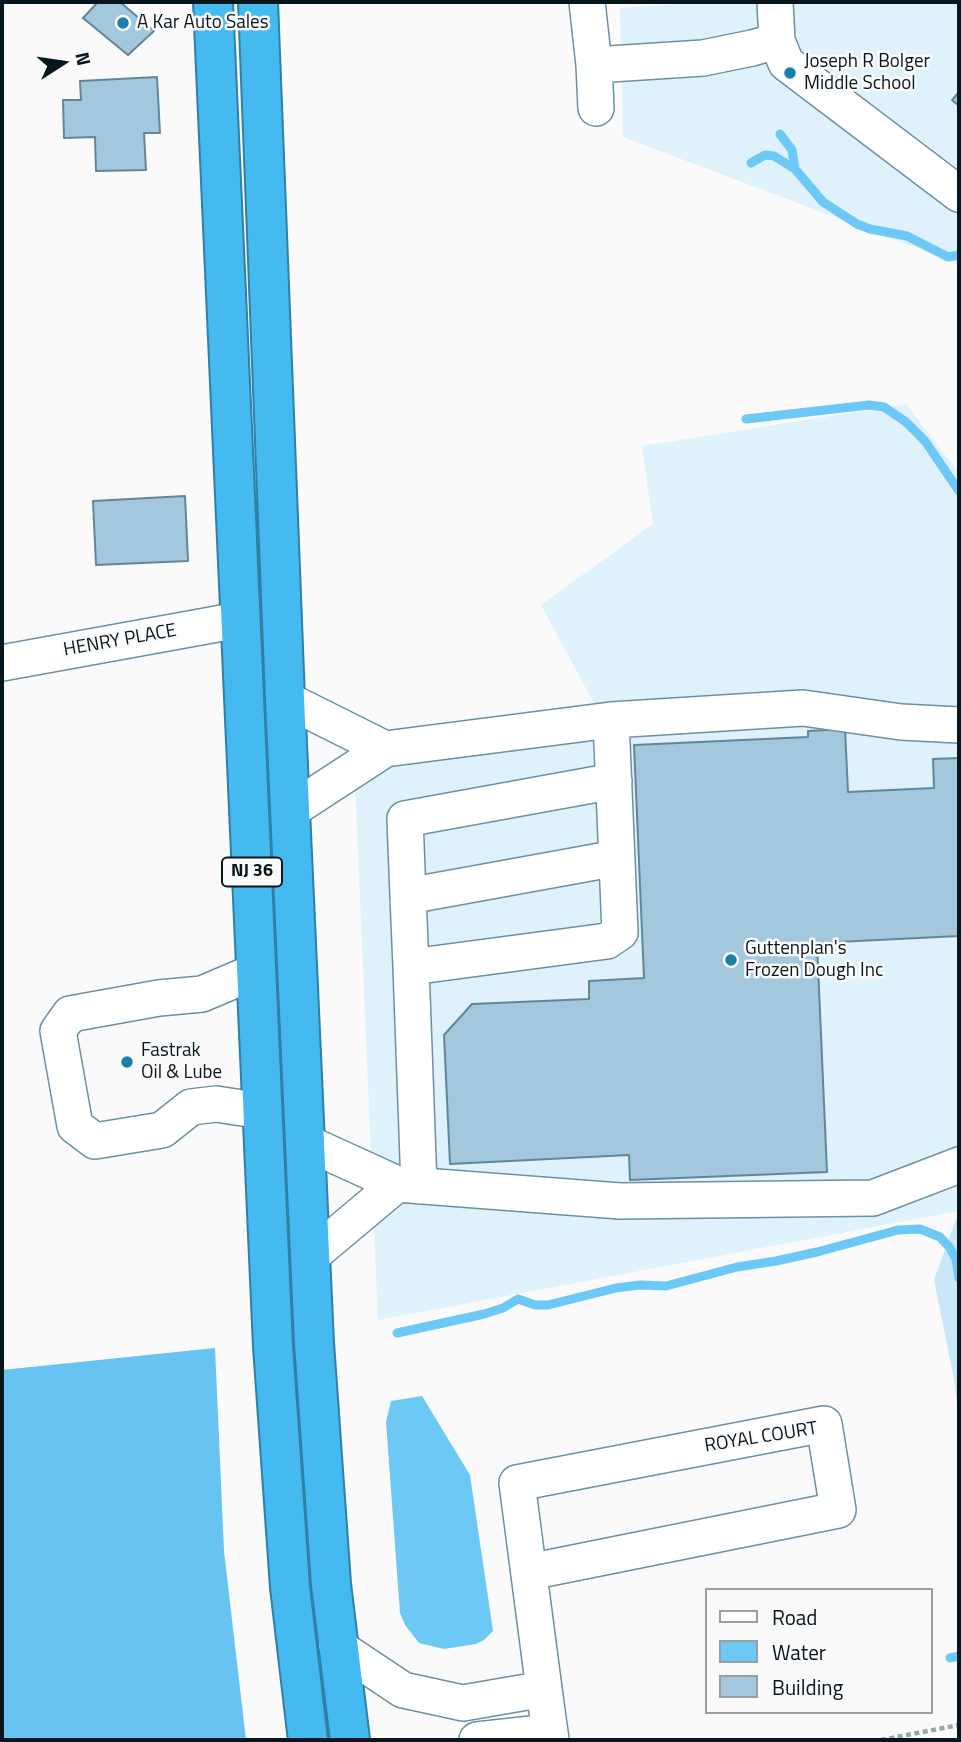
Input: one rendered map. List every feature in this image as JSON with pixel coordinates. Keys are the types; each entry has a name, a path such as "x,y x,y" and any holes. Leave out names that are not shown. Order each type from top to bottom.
{"highway":[{"name":"NJ 36","path":"213,2 239,620 279,1441 290,1587 308,1740"},
{"name":"NJ 36","path":"258,2 285,699 315,1356 337,1646 350,1740"}],"street":[{"path":"587,2 596,108"},
{"path":"775,2 776,41 786,63 959,194"},
{"path":"594,65 703,58 776,41"},
{"name":"HENRY PLACE","path":"2,663 239,620"},
{"path":"285,699 385,749"},
{"path":"290,811 385,749 611,720 803,708 901,722 959,725"},
{"path":"411,967 607,941 620,932 611,720"},
{"path":"408,1185 411,967 405,819 614,781"},
{"path":"408,895 617,858"},
{"path":"256,971 202,994 159,998 70,1014 58,1031 75,1126 95,1141 162,1130 191,1107 216,1104 262,1111"},
{"path":"305,1142 408,1185 620,1201 873,1198 959,1165"},
{"path":"310,1257 408,1185"},
{"name":"ROYAL COURT","path":"529,1572 838,1510 824,1424 517,1483 550,1736"},
{"path":"337,1646 403,1690 463,1703 544,1689"},
{"path":"477,1740 550,1736"}],"path":[{"path":"881,1740 959,1725"}],"shaded area":[{"name":"Joseph R Bolger Middle School","path":"714,2 959,2 959,264 623,137 620,8"},
{"path":"906,404 959,473 959,1211 378,1320 353,733 596,707 541,605 653,524 642,446"},
{"path":"959,1211 959,1423 954,1379 934,1280"},
{"path":"215,1348 224,1551 246,1740 2,1740 2,1370"}],"water":[{"path":"422,1396 470,1475 493,1631 476,1644 444,1649 419,1643 405,1625 400,1613 386,1422 391,1401"}],"building":[{"path":"98,2 120,2 154,31 128,55 83,18"},
{"path":"157,77 160,133 144,133 146,170 96,171 95,137 64,138 63,100 81,100 80,81"},
{"name":"Joseph R Bolger Middle School","path":"959,92 959,106 952,100"},
{"path":"185,496 188,561 96,565 93,501"},
{"name":"Guttenplan's Frozen Dough Inc","path":"845,729 848,792 934,788 933,759 959,758 959,936 817,943 827,1172 630,1180 629,1155 450,1164 444,1035 472,1004 589,999 589,981 644,978 634,745 808,737 808,731"}],"waterway":[{"path":"780,134 792,150 795,169"},
{"path":"751,163 765,155 774,156 795,169 823,202 857,224 907,236 948,257 959,255"},
{"path":"746,419 869,405 884,407 906,422 925,441 959,491"},
{"path":"397,1333 484,1314 503,1308 518,1299 535,1305 548,1305 616,1288 666,1286 737,1267 817,1252 898,1230 920,1229 940,1237 956,1259 959,1278"},
{"path":"950,1658 959,1656"}],"place":[{"name":"A Kar Auto Sales","path":"123,23"},
{"name":"Joseph R Bolger Middle School","path":"790,73"},
{"name":"Guttenplan's Frozen Dough Inc","path":"731,960"},
{"name":"Fastrak Oil & Lube","path":"127,1062"}]}
